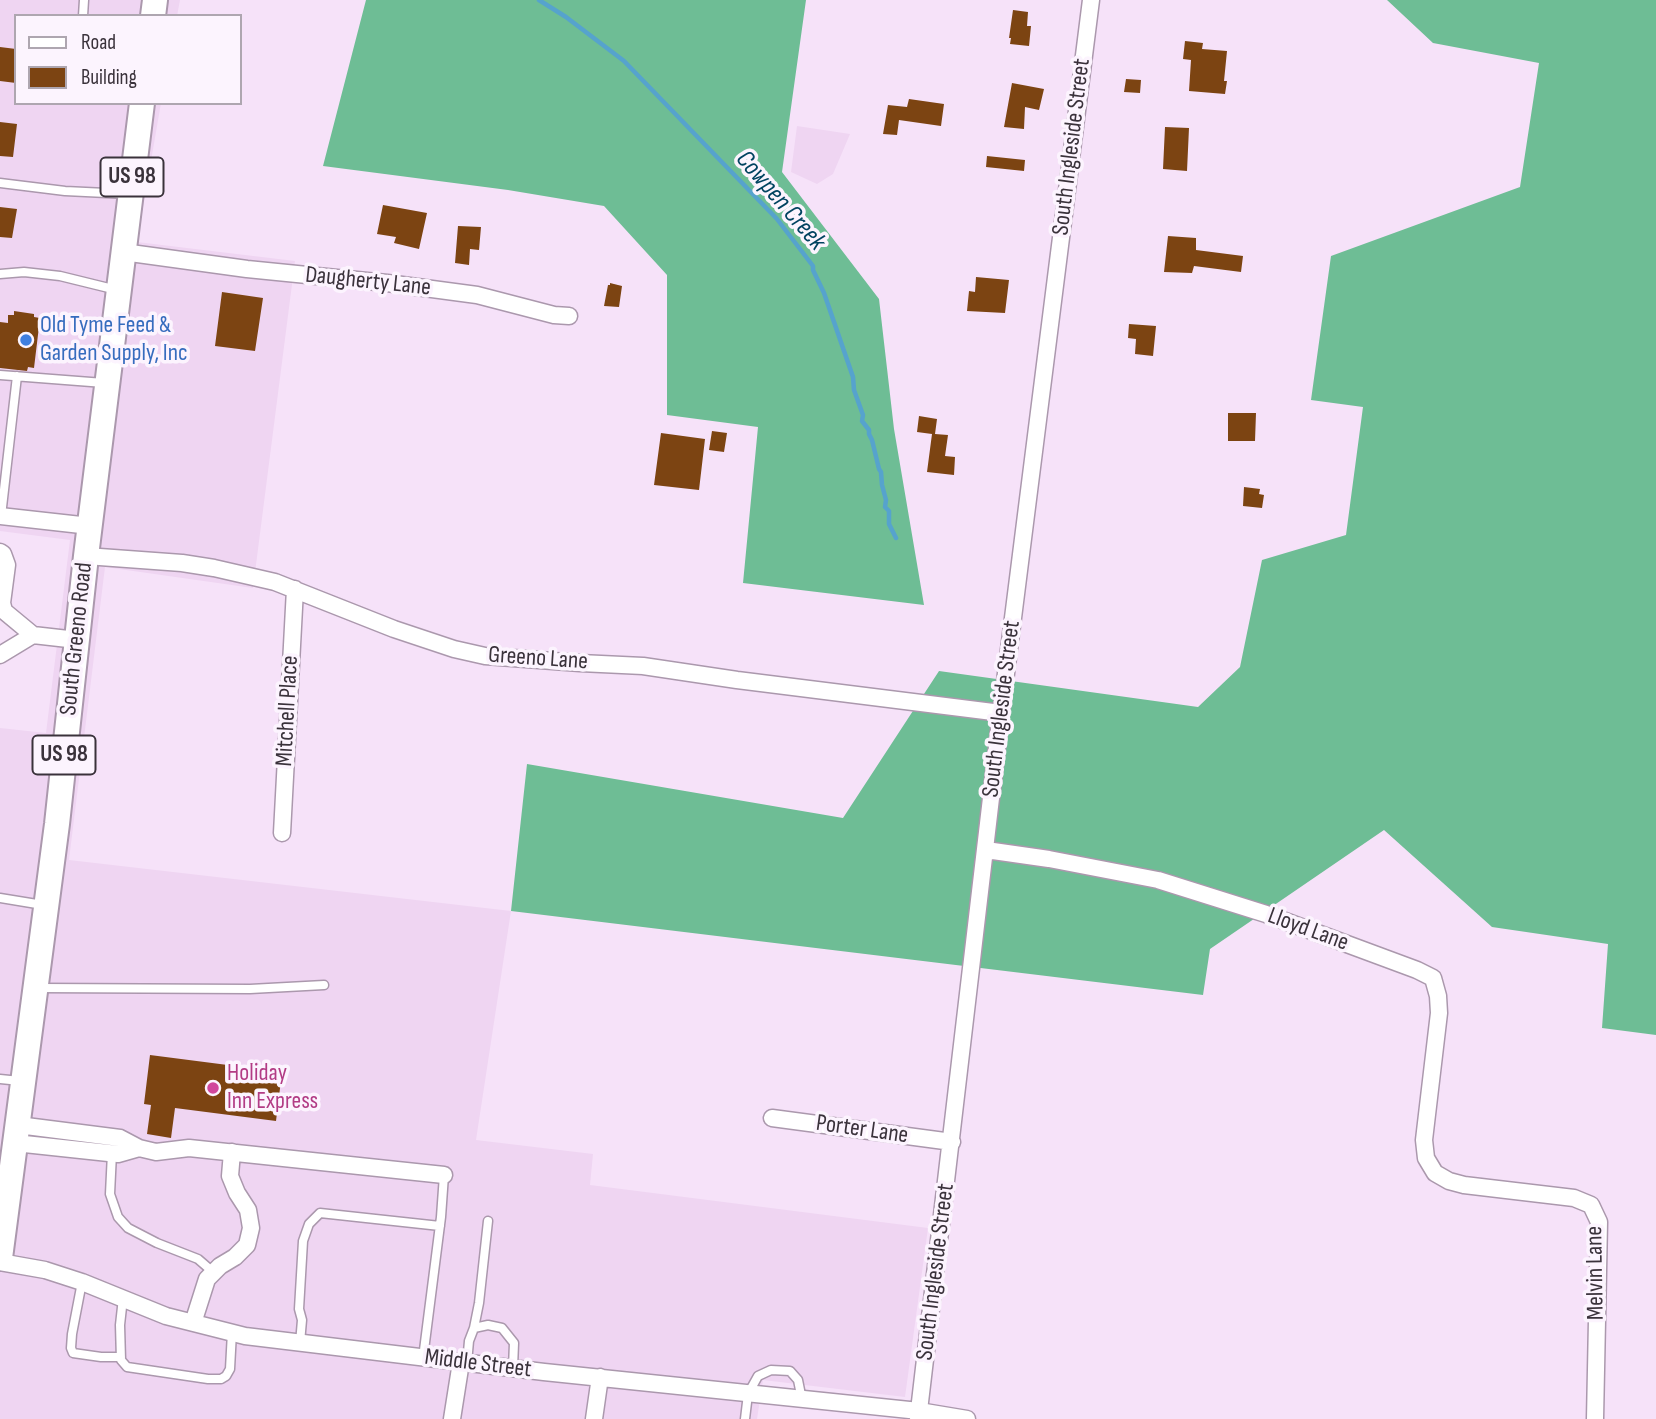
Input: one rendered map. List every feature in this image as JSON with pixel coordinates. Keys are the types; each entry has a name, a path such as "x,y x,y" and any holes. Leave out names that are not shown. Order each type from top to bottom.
{"main road":[{"name":"South Greeno Road","path":"0,1260 16,1134 12,1080 35,988 142,105"}],"street":[{"name":"South Ingleside Street","path":"918,1415 1091,0"},
{"name":"Daugherty Lane","path":"123,252 477,295 554,315 569,316"},
{"path":"0,516 90,526"},
{"path":"0,552 7,565 2,614 33,635 77,640"},
{"name":"Greeno Lane","path":"86,556 214,568 275,582 394,629 454,649 485,656 653,667 1002,713"},
{"name":"Mitchell Place","path":"282,833 295,589"},
{"path":"0,655 33,635"},
{"name":"Lloyd Lane","path":"986,850 1158,880 1266,914 1433,978 1439,1013 1423,1140 1426,1158 1435,1173"},
{"name":"Porter Lane","path":"772,1118 952,1142"},
{"path":"16,1134 118,1154 139,1148"},
{"path":"16,1134 120,1139 156,1152 189,1148 444,1175"},
{"path":"193,1323 207,1279 247,1245 251,1228 248,1210 230,1175 232,1152"},
{"name":"Melvin Lane","path":"1435,1173 1464,1185 1574,1198 1591,1205 1599,1222 1595,1419"},
{"name":"Middle Street","path":"0,1260 82,1282 166,1316 232,1332 424,1358 967,1419"},
{"path":"452,1419 464,1362"},
{"path":"594,1419 600,1377"}],"lane":[{"path":"0,183 65,191 130,194"},
{"path":"0,274 24,272 60,276 118,290"},
{"path":"0,375 107,383"},
{"path":"0,516 2,474 17,376"},
{"path":"0,898 46,905"},
{"path":"35,988 250,989 324,985"},
{"path":"112,1153 110,1194 118,1217 128,1228 198,1259 214,1272"},
{"path":"424,1358 444,1175"},
{"path":"300,1343 303,1241 309,1224 320,1213 440,1226"},
{"path":"464,1362 479,1303 488,1222"},
{"path":"82,1282 72,1334 73,1353 121,1357"},
{"path":"123,1298 120,1325 121,1360 127,1367 221,1379 230,1369 232,1332"},
{"path":"474,1328 488,1325 502,1328 514,1343 513,1368"},
{"path":"745,1419 748,1394 758,1376 771,1370 790,1371 797,1380 802,1400"}],"shaded area":[{"path":"0,0 180,0 177,14 14,14 14,105 161,105 137,242 295,261 253,588 105,567 69,860 511,911 476,1140 593,1154 590,1185 928,1228 905,1397 763,1380 757,1419 0,1419 0,728 46,733 70,540 0,531"},
{"path":"797,126 850,134 833,174 817,184 791,172"}],"green space":[{"path":"366,0 806,0 782,172 879,299 894,429 924,605 743,583 758,427 667,415 667,275 604,206 508,190 323,166"},
{"path":"1387,0 1656,0 1656,1035 1602,1028 1608,944 1492,927 1384,830 1210,949 1203,995 511,911 527,764 843,818 939,671 1198,707 1240,667 1262,560 1346,535 1363,407 1311,400 1331,256 1520,187 1539,63 1433,43"}],"building":[{"path":"1013,10 1028,12 1027,26 1031,26 1029,46 1010,44"},
{"path":"1185,41 1203,43 1202,49 1227,51 1225,94 1189,91 1191,60 1183,59"},
{"path":"0,47 14,49 14,83 0,81"},
{"path":"1126,79 1141,80 1140,93 1124,92"},
{"path":"1012,83 1044,89 1039,110 1025,107 1024,129 1004,127"},
{"path":"909,99 944,104 941,126 899,120 897,135 883,134 888,105 907,107"},
{"path":"0,122 17,124 13,157 0,156"},
{"path":"1165,127 1189,128 1187,171 1163,169"},
{"path":"987,156 1025,160 1024,171 986,167"},
{"path":"383,205 427,213 419,249 394,243 396,237 377,234"},
{"path":"0,207 17,209 12,238 0,237"},
{"path":"458,226 481,227 479,250 470,249 469,265 455,263"},
{"path":"1168,236 1196,238 1196,250 1243,256 1241,272 1194,266 1192,273 1164,272"},
{"path":"976,277 1009,280 1005,313 967,311 969,291 975,292"},
{"path":"610,283 622,286 619,307 604,306"},
{"path":"222,292 263,298 255,351 215,346"},
{"path":"14,311 34,314 34,317 40,318 34,368 28,367 27,371 0,368 0,322 8,323 8,315 14,315"},
{"path":"1129,324 1156,326 1153,356 1135,354 1136,339 1128,338"},
{"path":"1228,413 1256,413 1255,441 1228,441"},
{"path":"919,416 937,419 935,434 948,435 945,456 955,457 954,475 927,472 932,434 917,432"},
{"path":"712,431 727,433 724,452 709,450"},
{"path":"661,433 705,439 699,490 654,485"},
{"path":"1244,487 1260,489 1259,494 1264,495 1262,508 1243,506"},
{"name":"Holiday Inn Express","path":"150,1055 282,1072 276,1121 175,1108 171,1138 147,1134 151,1105 144,1104"}],"waterway":[{"name":"Cowpen Creek","path":"539,0 624,61 777,219 813,266 853,377 854,390 863,415 862,421 869,430 881,472 889,524 896,538"}],"place":[{"name":"Old Tyme Feed & Garden Supply, Inc","path":"26,340"},
{"name":"Holiday Inn Express","path":"213,1088"}]}
